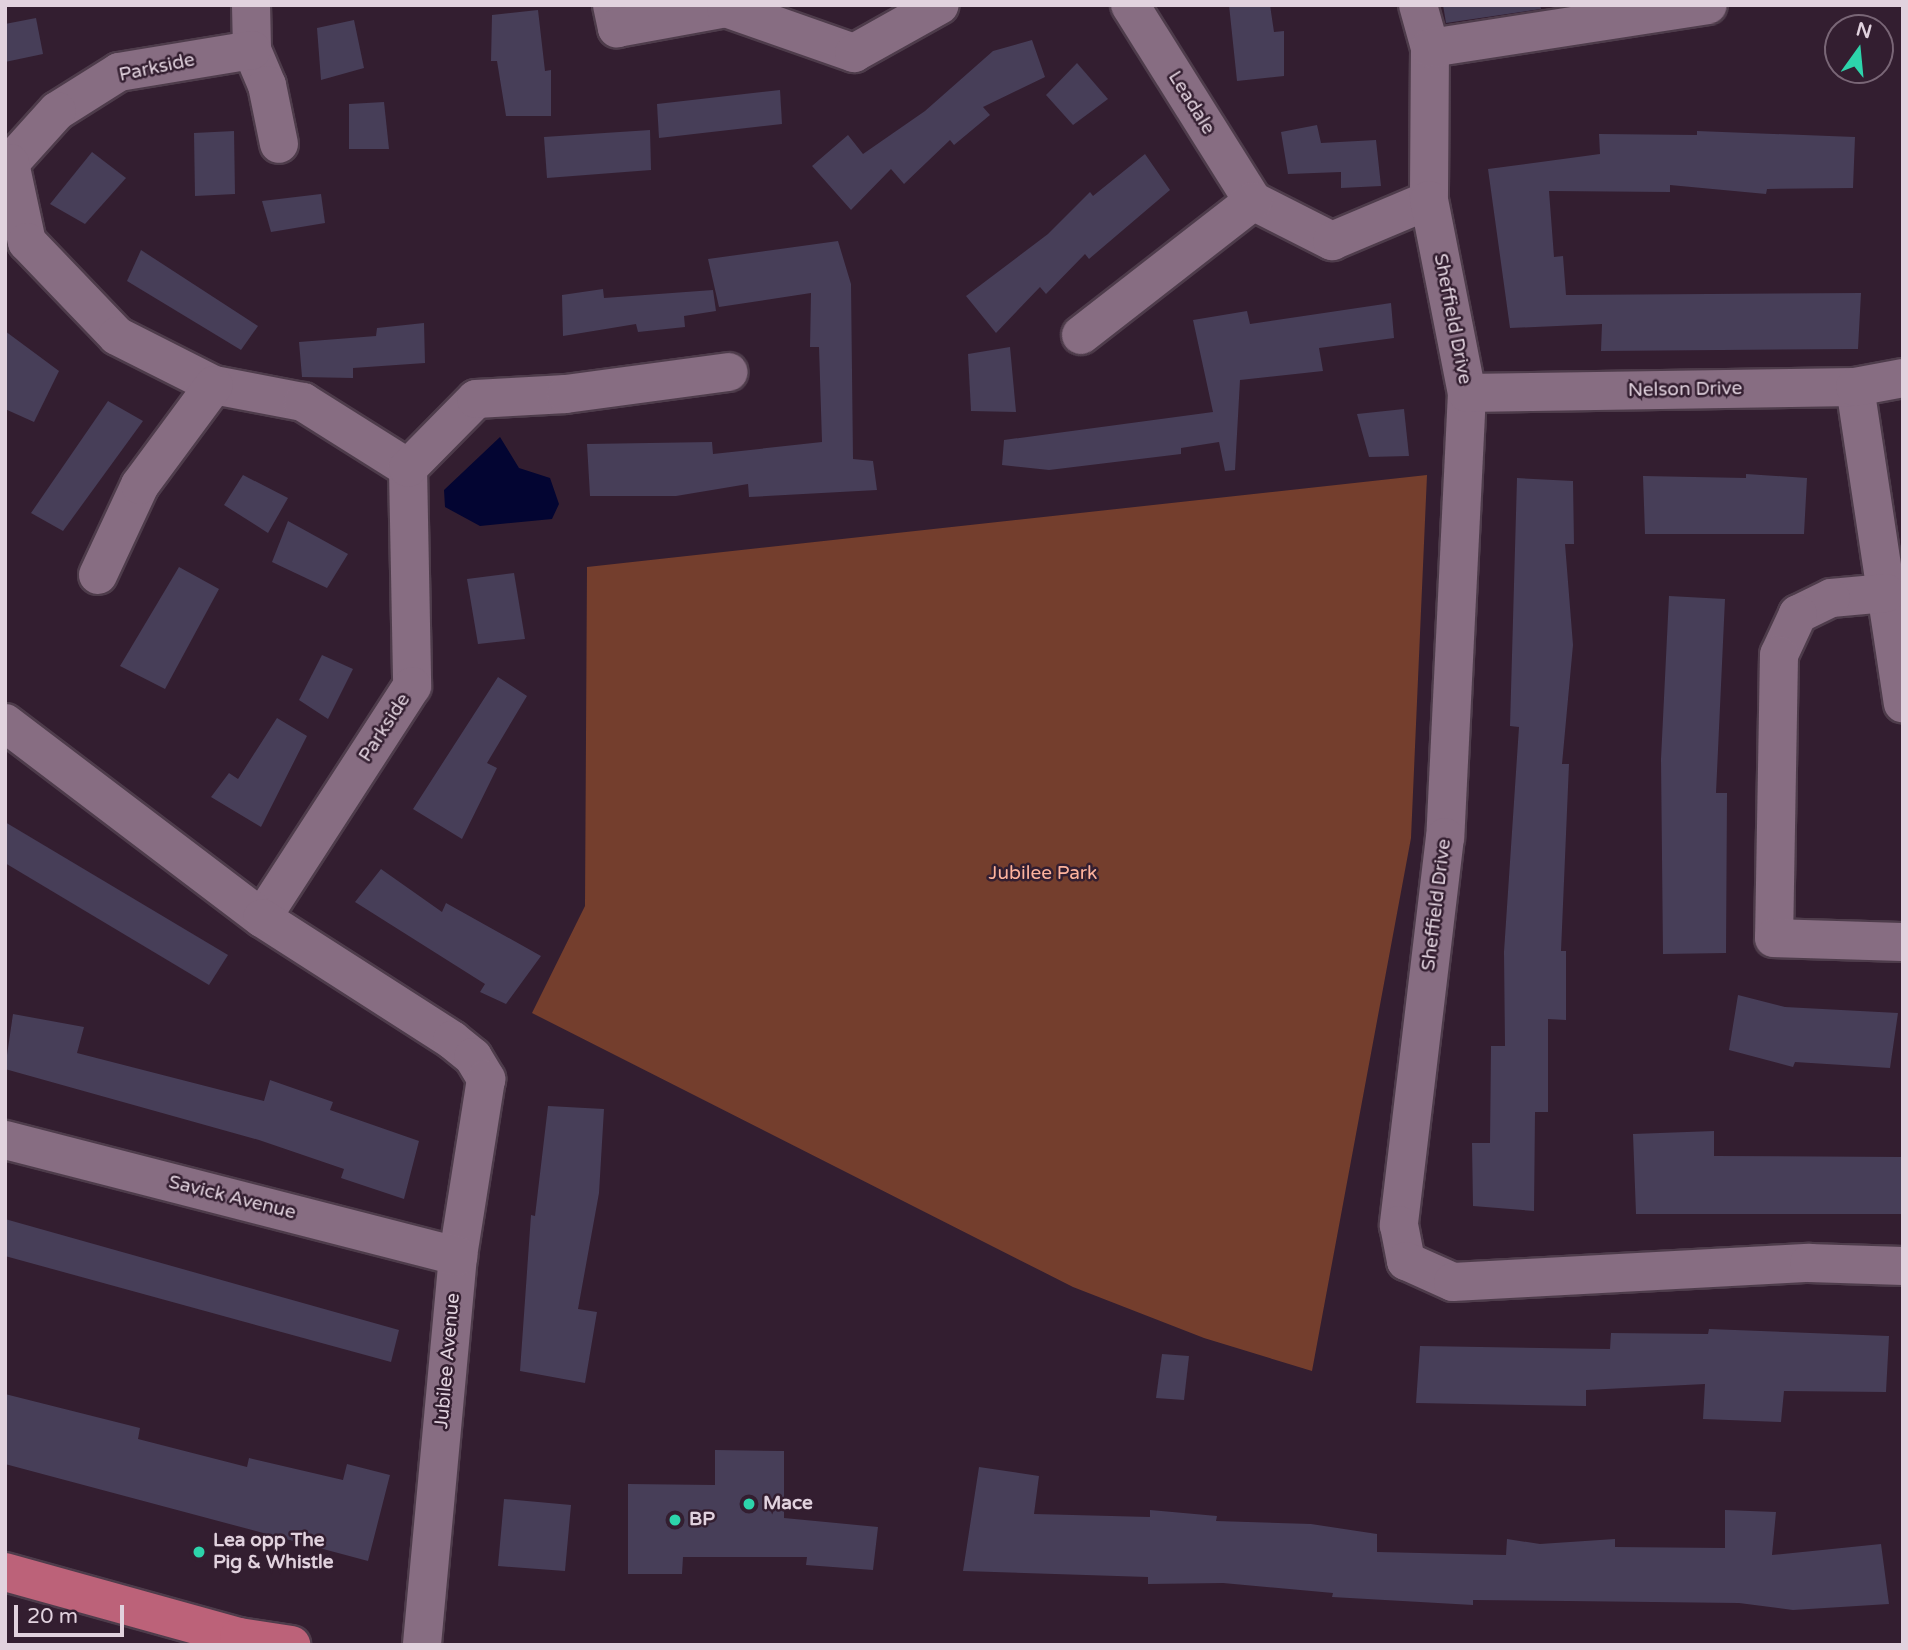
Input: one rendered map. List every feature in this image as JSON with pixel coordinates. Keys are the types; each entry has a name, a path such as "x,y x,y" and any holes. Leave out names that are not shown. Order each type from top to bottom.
{"highway":[{"path":"5,1572 239,1641 291,1645"}],"street":[{"path":"251,5 252,50 267,85 279,144"},
{"path":"612,5 617,28 726,8 854,53 929,8"},
{"name":"Leadale","path":"1130,5 1253,201"},
{"name":"Sheffield Drive","path":"1418,5 1430,48 1429,201 1466,393 1445,837 1399,1225 1406,1261 1452,1282 1809,1263 1903,1266"},
{"path":"1430,48 1708,5"},
{"name":"Parkside","path":"252,50 119,72 57,111 8,163 27,242 117,335 214,384 303,402 408,468 412,686 262,918"},
{"path":"1081,335 1253,201 1332,241 1429,201"},
{"path":"408,468 476,399 566,394 729,372"},
{"name":"Nelson Drive","path":"1466,393 1855,387 1903,378"},
{"path":"98,575 140,485 214,384"},
{"path":"1855,387 1903,703"},
{"path":"1886,593 1831,598 1798,614 1779,655 1774,938 1903,942"},
{"path":"5,723 262,918"},
{"name":"Jubilee Avenue","path":"262,918 452,1040 473,1057 486,1079 458,1256 422,1645"},
{"name":"Savick Avenue","path":"5,1140 458,1256"}],"green space":[{"name":"Jubilee Park","path":"1427,475 1411,838 1312,1371 1204,1338 1073,1287 532,1013 585,906 587,567"}],"shaded area":[{"path":"500,437 519,468 550,478 559,504 552,519 480,526 445,507 444,490"}],"building":[{"path":"1229,5 1270,5 1274,32 1284,31 1284,76 1237,81"},
{"path":"1443,5 1540,5 1541,9 1446,23"},
{"path":"538,10 545,71 551,70 551,116 506,116 497,61 491,61 492,15"},
{"path":"36,18 43,54 5,62 5,24"},
{"path":"354,20 364,68 321,80 317,28"},
{"path":"1032,40 1045,77 983,107 990,115 954,145 950,140 904,184 891,169 851,210 812,166 848,135 863,154 925,111 993,51"},
{"path":"1077,63 1108,99 1073,125 1046,95"},
{"path":"780,90 782,124 659,138 657,104"},
{"path":"384,102 389,149 349,149 349,104"},
{"path":"1317,125 1321,143 1376,140 1381,186 1341,188 1341,172 1288,174 1281,132"},
{"path":"650,130 651,170 547,178 544,137"},
{"path":"234,131 235,194 195,196 194,133"},
{"path":"1697,131 1855,137 1853,188 1767,189 1766,194 1670,185 1670,192 1549,191 1554,257 1563,256 1566,295 1861,293 1858,349 1601,351 1602,324 1510,328 1488,169 1600,154 1599,134 1697,135"},
{"path":"92,152 126,178 85,224 50,204"},
{"path":"1145,154 1170,190 1089,259 1085,254 1046,294 1040,287 996,333 966,296 1048,234 1090,192 1093,196"},
{"path":"321,194 325,223 271,232 262,201"},
{"path":"838,241 851,284 853,459 873,461 877,490 749,497 748,484 676,496 590,496 587,444 712,442 713,454 822,442 819,347 810,347 811,293 719,307 708,259"},
{"path":"141,250 258,326 241,350 127,281"},
{"path":"603,289 604,298 713,290 716,311 684,316 685,327 638,332 636,324 563,336 562,295"},
{"path":"1391,303 1394,338 1319,348 1323,371 1240,380 1235,470 1225,471 1219,442 1181,448 1181,454 1049,470 1002,465 1004,440 1213,412 1193,320 1247,311 1250,324"},
{"path":"424,323 425,363 353,368 353,378 302,377 299,342 376,336 377,328"},
{"path":"5,331 59,371 34,422 5,409"},
{"path":"1010,347 1016,412 971,411 968,354"},
{"path":"108,401 143,421 63,531 31,513"},
{"path":"1404,409 1409,456 1369,457 1357,414"},
{"path":"1746,474 1807,478 1804,534 1645,534 1643,476 1746,478"},
{"path":"243,475 288,498 268,533 224,505"},
{"path":"1517,478 1573,481 1574,544 1565,544 1573,645 1562,764 1569,764 1561,951 1566,951 1566,1020 1548,1019 1548,1112 1535,1112 1534,1211 1473,1206 1472,1143 1490,1143 1491,1046 1505,1046 1504,952 1519,727 1510,726"},
{"path":"288,521 348,554 327,588 272,562"},
{"path":"179,567 219,589 165,689 120,666"},
{"path":"514,573 525,639 478,644 467,579"},
{"path":"1669,596 1725,599 1716,793 1727,793 1726,953 1663,954 1661,759"},
{"path":"322,655 353,669 328,719 299,700"},
{"path":"498,677 527,696 487,763 497,768 462,839 413,809"},
{"path":"277,718 307,736 261,827 211,797 229,773 238,779"},
{"path":"5,822 228,955 209,985 5,863"},
{"path":"381,869 442,912 446,903 541,956 506,1004 480,992 485,984 355,902"},
{"path":"1738,995 1785,1007 1898,1013 1890,1068 1795,1062 1793,1067 1729,1050"},
{"path":"13,1014 84,1027 77,1053 264,1101 270,1080 333,1102 330,1110 419,1141 404,1199 341,1178 344,1169 259,1140 5,1069"},
{"path":"548,1106 604,1109 599,1193 578,1309 597,1312 585,1383 520,1371 531,1215 535,1216"},
{"path":"1714,1131 1714,1156 1901,1157 1903,1214 1636,1214 1633,1134"},
{"path":"5,1219 399,1330 391,1362 5,1256"},
{"path":"1709,1329 1889,1336 1886,1392 1784,1391 1781,1422 1703,1419 1705,1384 1586,1390 1586,1406 1416,1403 1420,1346 1610,1349 1611,1333 1708,1334"},
{"path":"1162,1354 1189,1356 1184,1400 1156,1398"},
{"path":"5,1394 140,1428 138,1439 247,1467 249,1458 343,1480 347,1464 390,1475 368,1561 5,1464"},
{"path":"715,1450 784,1451 784,1518 878,1527 873,1570 806,1565 807,1557 683,1557 682,1574 628,1574 628,1484 715,1485"},
{"path":"979,1467 1039,1476 1034,1514 1150,1517 1150,1510 1217,1516 1216,1521 1311,1524 1377,1534 1377,1552 1506,1555 1507,1539 1540,1544 1615,1539 1615,1547 1725,1548 1725,1510 1776,1512 1772,1555 1881,1544 1889,1604 1793,1610 1739,1603 1473,1600 1473,1605 1332,1597 1333,1593 1223,1583 1148,1584 1148,1577 963,1571"},
{"path":"504,1499 571,1505 565,1571 498,1566"}],"place":[{"name":"Mace","path":"749,1504"},
{"name":"BP","path":"675,1520"},
{"name":"Lea opp The Pig & Whistle","path":"199,1552"}]}
